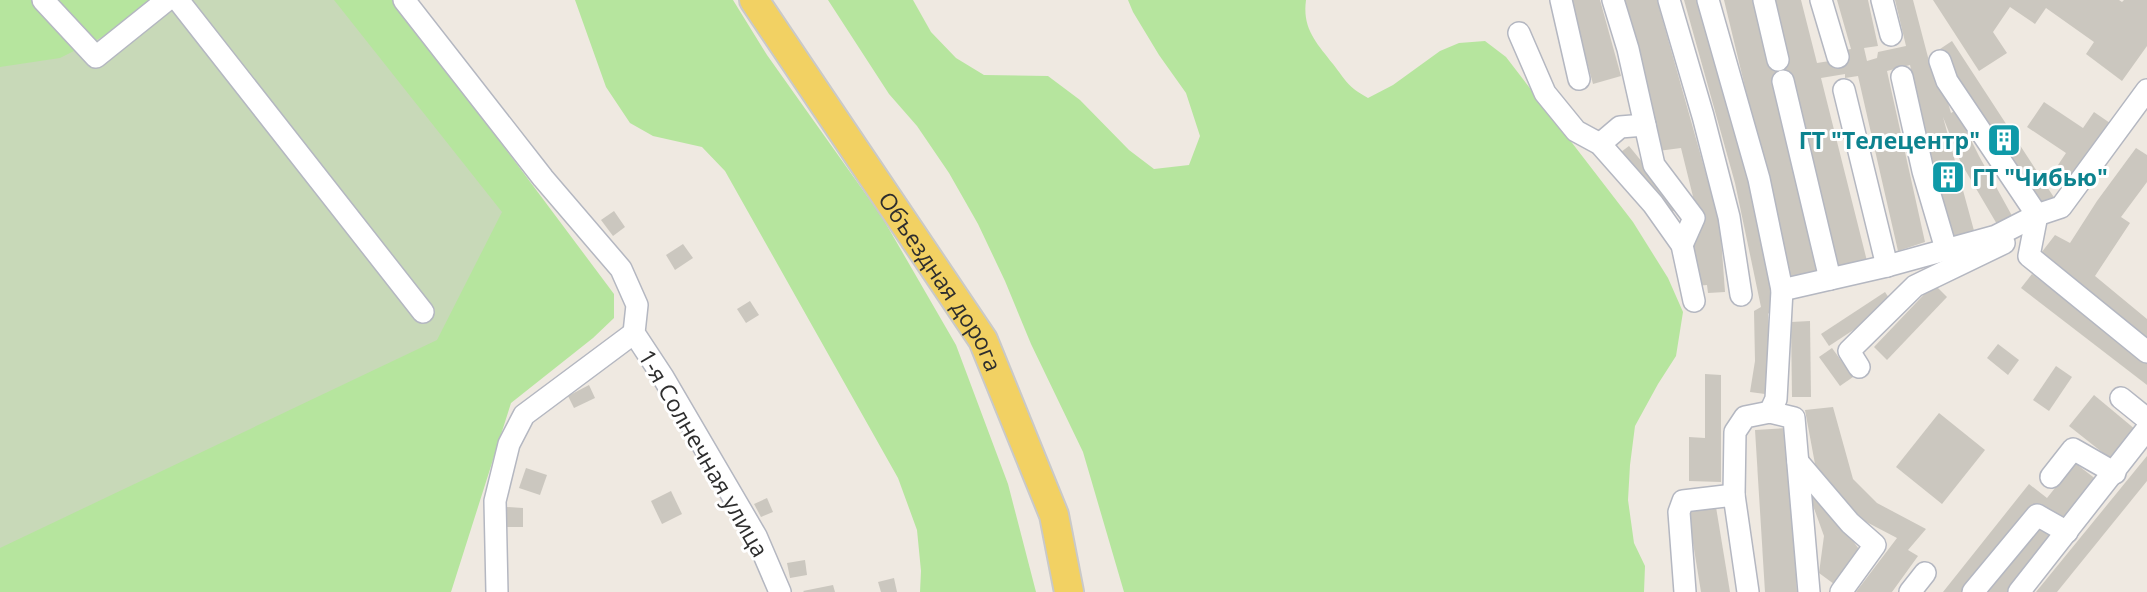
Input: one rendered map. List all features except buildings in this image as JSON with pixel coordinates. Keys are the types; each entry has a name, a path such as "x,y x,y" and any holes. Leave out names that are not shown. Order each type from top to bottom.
{"main road":[{"name":"Объездная дорога","path":"754,0 983,340 1054,515 1069,592"}],"street":[{"path":"43,0 100,61 167,0"},
{"path":"178,0 423,312"},
{"name":"1-я Солнечная улица","path":"404,0 543,177 621,269 637,305 634,333 663,377 756,536 780,592"},
{"path":"1561,0 1578,79"},
{"path":"1614,0 1654,165 1694,218 1682,245"},
{"path":"1669,0 1729,217 1741,295"},
{"path":"1708,0 1759,179 1782,290 1776,399 1770,412"},
{"path":"1764,0 1777,60"},
{"path":"1821,0 1838,57"},
{"path":"1882,0 1891,36"},
{"path":"1519,33 1545,93 1576,131 1601,144 1653,204 1682,245 1694,301"},
{"path":"1940,61 1947,80 2037,215 2029,256 2147,352"},
{"path":"1902,77 1923,171 1946,249"},
{"path":"1783,81 1830,279"},
{"path":"1844,90 1887,265"},
{"path":"1782,290 1996,236 2037,215 2061,207 2147,90"},
{"path":"1601,144 1620,127 1645,125"},
{"path":"1859,367 1849,351 1915,286 2021,234 2037,215"},
{"path":"497,592 495,501 515,429 524,415 634,333"},
{"path":"2121,398 2147,419"},
{"path":"1748,592 1734,495 1735,432 1745,417 1770,412 1794,418 1809,592"},
{"path":"2020,592 2147,429"},
{"path":"2051,477 2073,449 2115,473"},
{"path":"1798,461 1850,523 1875,545 1841,592"},
{"path":"1685,592 1679,512 1683,501 1734,495"},
{"path":"1973,592 2037,515 2067,532"},
{"path":"1910,592 1925,573"}],"green space":[{"path":"0,0 394,0 614,294 614,318 511,403 451,592 0,592"},
{"path":"176,0 334,0 502,212 437,340 0,548 0,67 60,58"},
{"path":"575,0 733,0 767,55 882,217 956,345 1008,484 1036,592 920,592 917,530 898,478 725,171 702,147 653,136 630,123 606,87"},
{"path":"828,0 913,0 931,32 956,58 984,75 1048,76 1080,100 1129,150 1154,169 1189,165 1200,136 1186,93 1159,55 1128,0 1306,0 1306,19 1316,42 1348,83 1368,98 1393,85 1440,51 1459,43 1485,41 1506,57 1633,222 1668,278 1683,312 1676,356 1635,426 1628,500 1634,543 1645,566 1644,592 1124,592 1083,452 978,224 949,173 917,126 889,94"}],"place":[{"name":"ГТ \"Телецентр\"","path":"2004,140"},
{"name":"ГТ \"Чибью\"","path":"1948,177"}]}
